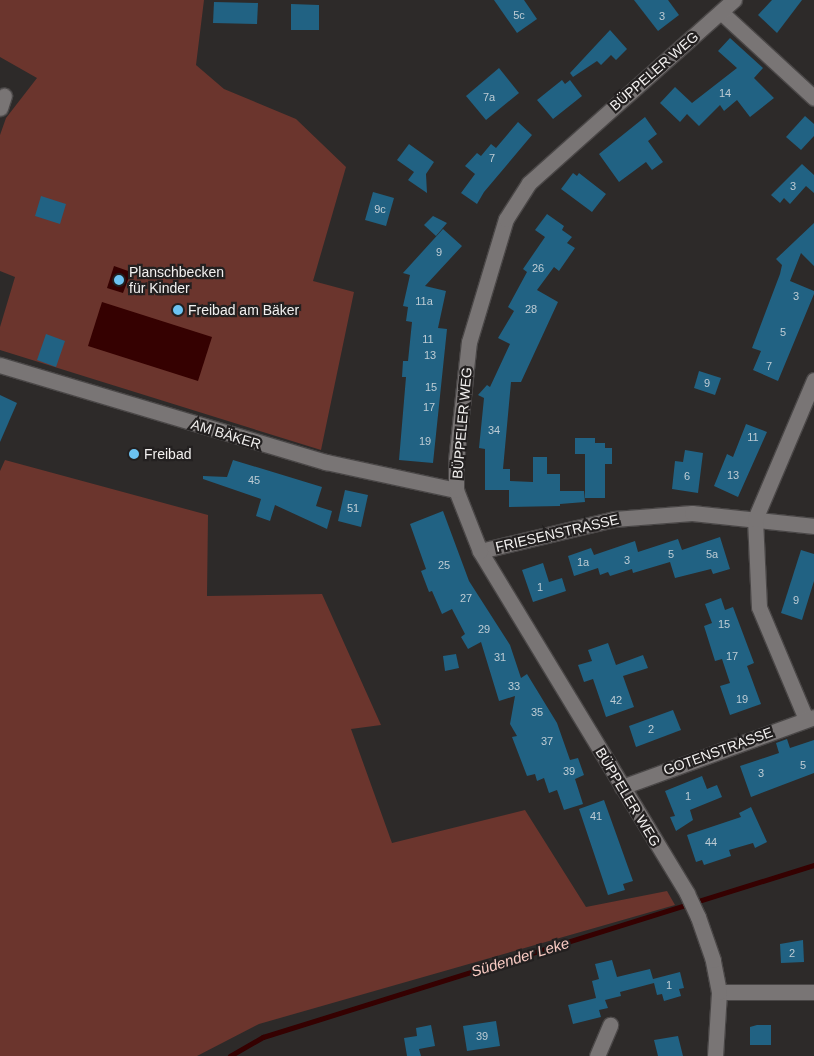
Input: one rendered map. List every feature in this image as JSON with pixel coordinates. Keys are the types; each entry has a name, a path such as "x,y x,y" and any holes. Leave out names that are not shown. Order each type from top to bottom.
{"street":[{"name":"BÜPPELER WEG","path":"715,1056 719,992 713,960 698,917 685,891 480,551 456,490 456,462 469,342 506,219 529,183 722,13 734,0"},
{"path":"722,13 814,98"},
{"name":"AM BÄKER","path":"0,365 318,460 456,490"},
{"path":"810,718 759,607 755,519 814,380"},
{"name":"FRIESENSTRASSE","path":"480,551 614,519 692,513 814,526"},
{"name":"GOTENSTRASSE","path":"622,787 810,718"},
{"path":"719,992 814,992"},
{"path":"597,1056 610,1024"}],"shaded area":[{"path":"0,0 204,0 196,65 224,89 296,119 346,167 313,281 354,292 321,450 0,350 0,327 15,277 0,271 0,135 6,118 37,78 0,57"},
{"name":"Planschbecken für Kinder","path":"114,266 131,272 123,293 107,288"},
{"path":"102,302 212,337 198,381 88,346"},
{"path":"5,460 208,515 207,596 322,594 381,725 351,729 392,843 525,810 586,907 667,891 675,905 259,1024 197,1056 0,1056 0,471"}],"building":[{"path":"494,0 524,0 537,19 517,33"},
{"path":"634,0 668,0 679,15 658,31"},
{"path":"772,0 802,0 777,33 758,15"},
{"path":"214,2 258,3 257,24 213,23"},
{"path":"291,4 319,5 319,30 291,30"},
{"path":"610,30 627,49 616,60 611,55 601,65 597,61 573,77 570,73"},
{"path":"730,38 763,68 754,78 774,98 750,117 737,100 724,111 720,105 699,126 687,114 680,122 660,103 675,87 692,103 737,68 718,51"},
{"path":"499,68 519,93 486,120 466,96"},
{"path":"562,80 565,84 570,80 582,96 553,119 537,100"},
{"path":"805,116 814,124 814,136 801,150 786,137"},
{"path":"645,117 657,134 648,141 663,162 652,170 646,162 619,182 599,154"},
{"path":"518,122 532,135 484,192 477,204 461,193 475,174 465,166 477,153 481,156 491,144 496,148"},
{"path":"409,144 434,162 426,174 427,193 408,180 414,172 397,160"},
{"path":"802,164 814,175 814,193 806,186 790,204 784,198 780,203 771,195"},
{"path":"573,173 577,176 579,173 606,194 592,212 561,189"},
{"path":"373,192 394,198 386,226 365,220"},
{"path":"41,196 66,204 60,224 35,216"},
{"path":"547,214 564,226 562,230 572,237 567,243 575,248 559,271 554,267 537,290 558,302 521,382 511,382 503,469 510,469 510,481 533,482 533,457 547,457 547,474 560,474 560,491 584,491 585,502 560,504 560,506 509,507 509,490 485,490 485,449 479,448 484,398 478,395 487,385 490,387 510,344 498,338 514,311 508,307 527,272 523,269 545,237 535,230"},
{"path":"433,216 447,223 436,236 424,225"},
{"path":"814,223 814,266 801,253 790,281 814,291 814,294 778,381 753,370 761,351 752,348 780,274 782,265 776,259"},
{"path":"443,229 462,246 425,286 446,291 438,328 447,329 433,463 399,460 406,377 402,377 403,361 408,361 412,322 406,321 408,307 403,306 410,275 403,273"},
{"path":"46,334 65,341 56,367 37,360"},
{"path":"699,371 721,378 715,395 694,388"},
{"path":"0,395 17,403 0,442"},
{"path":"746,424 767,432 738,497 714,486 727,454 733,457"},
{"path":"575,438 595,438 595,443 605,443 605,448 612,448 612,464 605,464 605,498 585,498 585,454 575,454"},
{"path":"685,450 703,453 698,493 672,489 675,461 683,462"},
{"path":"233,460 322,487 316,506 332,511 327,529 275,505 270,521 256,516 261,499 203,479 203,476 227,477"},
{"path":"345,490 368,495 361,527 338,521"},
{"path":"443,511 469,581 510,645 521,678 527,674 557,723 570,760 578,758 584,775 575,779 583,804 564,810 557,790 549,793 544,778 537,781 535,774 527,776 512,737 517,736 510,724 515,696 499,701 481,642 468,649 461,637 465,634 452,609 442,614 432,591 429,592 421,571 426,569 410,524"},
{"path":"720,537 730,569 713,574 711,569 675,578 670,562 633,573 632,569 610,576 608,572 600,575 598,568 574,576 568,556 591,548 594,555 635,541 638,552 678,539 682,550"},
{"path":"801,550 814,554 814,581 802,620 781,613"},
{"path":"543,563 549,582 562,578 566,591 533,602 522,570"},
{"path":"721,598 725,610 733,607 754,663 747,666 761,704 730,715 720,686 730,683 722,659 715,661 704,626 712,623 705,604"},
{"path":"608,643 616,665 643,655 648,668 623,676 634,707 606,717 593,679 584,682 578,665 592,661 588,650"},
{"path":"456,654 459,668 445,671 443,656"},
{"path":"673,710 681,730 636,747 629,726"},
{"path":"787,739 790,748 814,740 814,773 751,797 740,766 779,753 776,743"},
{"path":"702,776 707,789 717,785 722,797 690,810 693,820 676,831 670,817 675,816 665,791"},
{"path":"604,800 633,881 623,884 625,890 608,895 579,809"},
{"path":"751,807 767,842 755,848 753,843 729,850 731,856 704,865 702,860 696,862 687,835 741,817 739,813"},
{"path":"803,940 804,962 781,963 780,944"},
{"path":"612,960 617,977 650,969 653,979 680,972 684,988 679,989 681,996 664,1001 662,994 657,995 654,983 620,992 621,996 605,1000 608,1008 599,1010 601,1017 573,1024 568,1005 596,998 592,981 599,979 595,964"},
{"path":"496,1021 500,1046 467,1051 463,1026"},
{"path":"431,1025 435,1046 419,1049 421,1056 407,1056 404,1038 417,1036 416,1028"},
{"path":"771,1025 771,1045 750,1045 750,1027"},
{"path":"678,1036 683,1056 658,1056 654,1040"}],"waterway":[{"name":"Südender Leke","path":"230,1056 263,1037 814,865"}],"place":[{"name":"Planschbecken für Kinder","path":"119,280"},
{"name":"Freibad am Bäker","path":"178,310"},
{"name":"Freibad","path":"134,454"}]}
